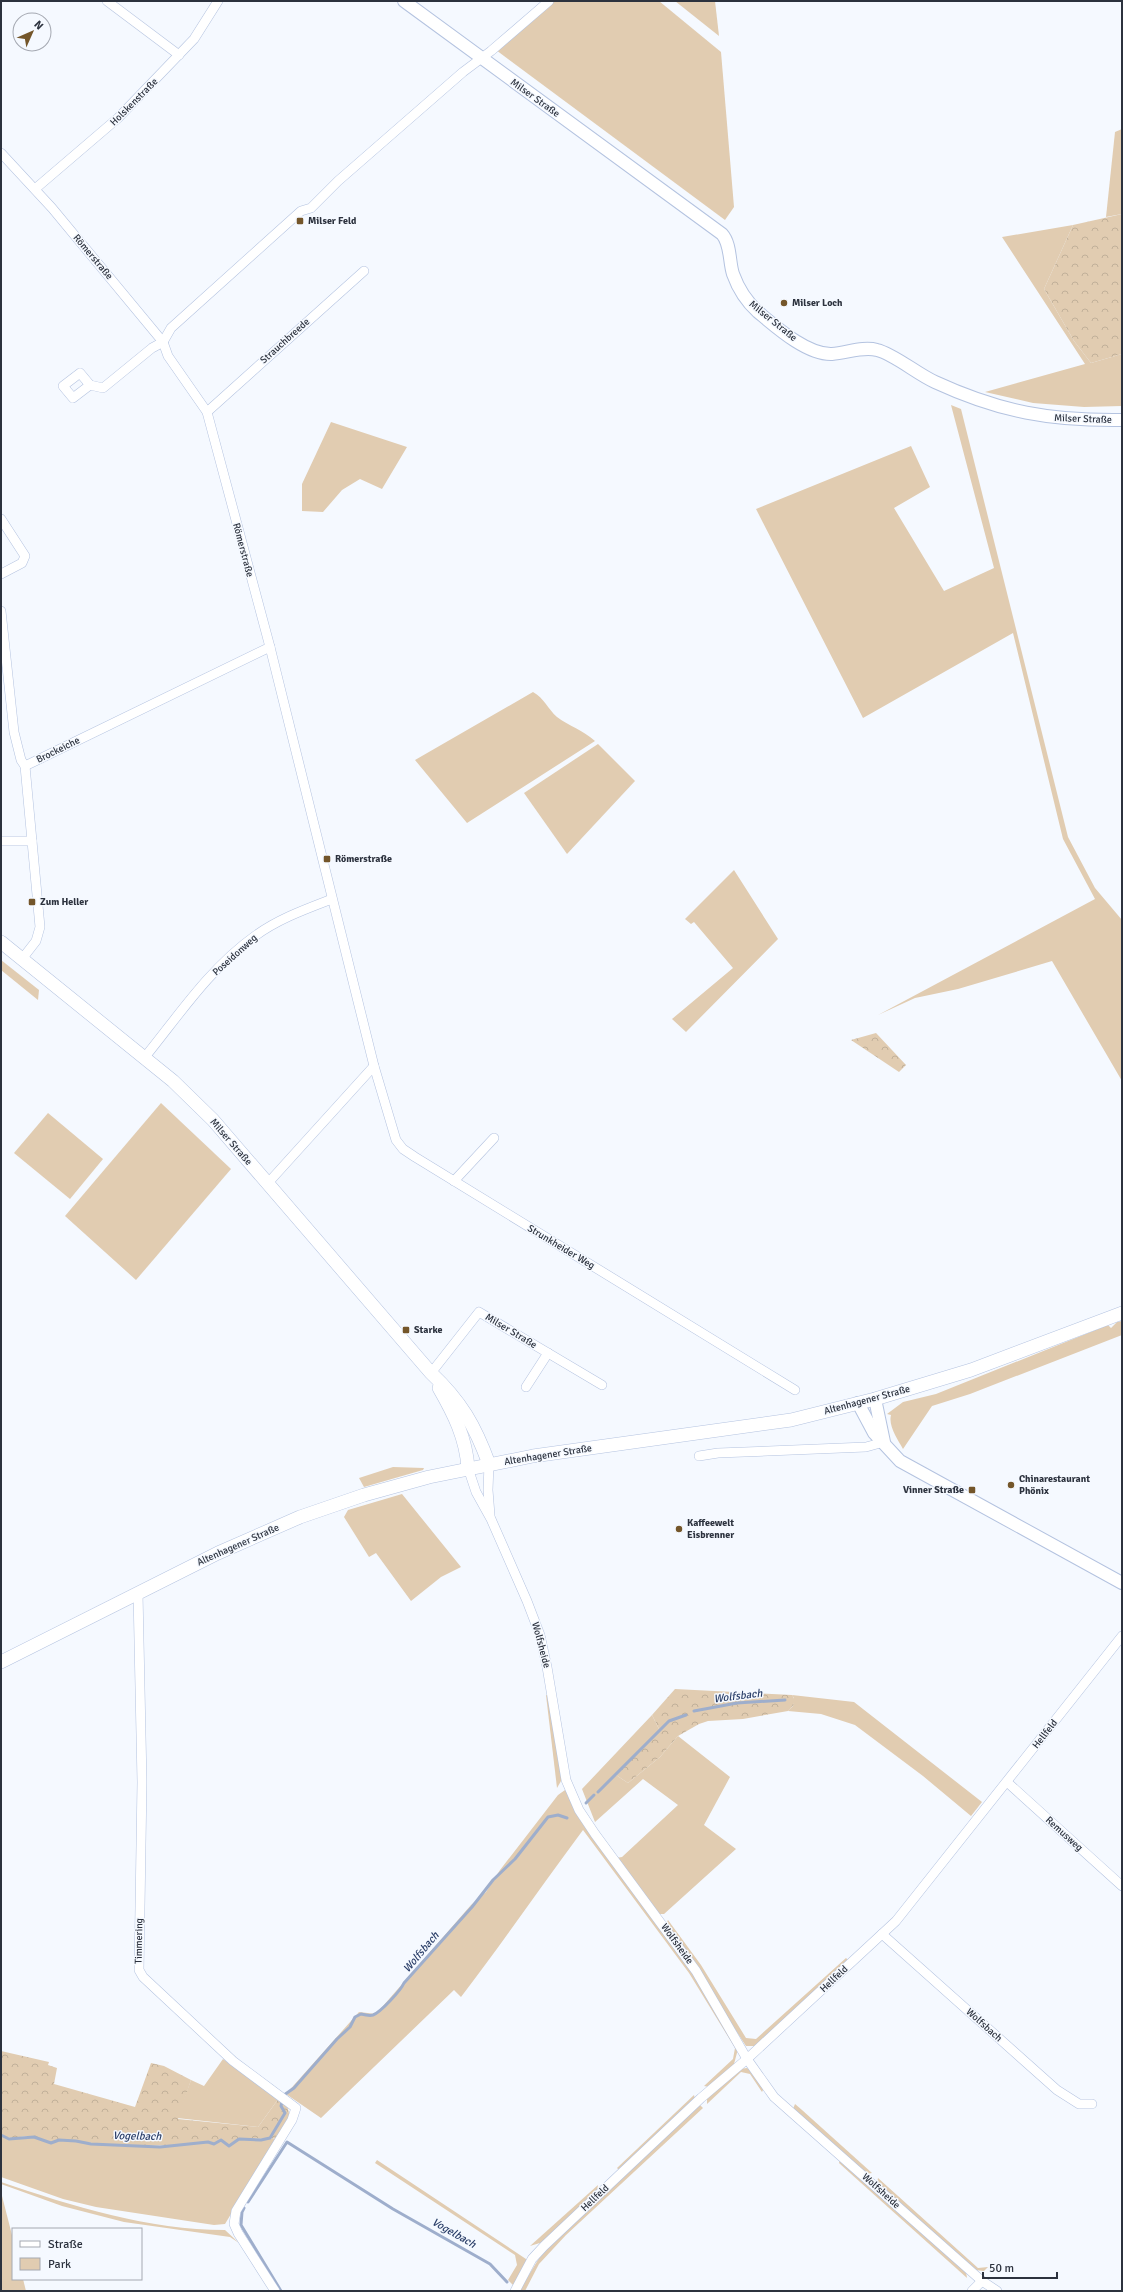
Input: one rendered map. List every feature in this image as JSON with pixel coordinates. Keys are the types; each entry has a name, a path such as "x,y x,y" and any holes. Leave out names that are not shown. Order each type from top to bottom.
{"main road":[{"name":"Milser Straße","path":"1,942 145,1057 173,1081 213,1120 431,1373 452,1393 483,1447 489,1464"},
{"name":"Altenhagener Straße","path":"1,1662 218,1553 300,1517 364,1495 468,1468 533,1456 776,1424 875,1399 977,1368 1120,1314"},
{"name":"Milser Straße","path":"431,1373 460,1430 467,1449 468,1468"}],"street":[{"path":"107,1 179,55"},
{"name":"Holskenstraße","path":"35,189 118,118 194,39 218,1"},
{"name":"Milser Straße","path":"404,1 722,234 726,241 733,274 748,302 808,349 832,354 876,350 929,380 958,393 987,404 1028,414 1071,420 1122,420"},
{"path":"90,385 103,388 152,348 163,342 171,328 302,211 311,208 338,181 549,1"},
{"name":"Römerstraße","path":"1,153 35,189 163,342 168,356 207,412 270,647 374,1066"},
{"name":"Strauchbreede","path":"207,412 364,271"},
{"path":"1,518 25,556 22,563 1,574"},
{"path":"1,611 14,732 21,760 25,766"},
{"name":"Brockeiche","path":"22,959 36,941 40,927 25,766 270,647"},
{"path":"1,841 32,841"},
{"name":"Poseidonweg","path":"145,1057 208,978 239,948 275,924 332,898"},
{"path":"268,1183 374,1066"},
{"name":"Strunkheider Weg","path":"374,1066 396,1140 409,1153 795,1390"},
{"path":"454,1181 494,1138"},
{"name":"Milser Straße","path":"431,1373 479,1312 602,1385"},
{"name":"Milser Straße","path":"526,1387 548,1353"},
{"path":"875,1399 884,1442"},
{"path":"858,1403 867,1422 895,1457 910,1468 1122,1583"},
{"path":"699,1456 718,1453 866,1447 884,1442"},
{"name":"Wolfsheide","path":"489,1464 488,1490 491,1518"},
{"name":"Wolfsheide","path":"468,1468 476,1492 491,1518 528,1602 540,1636 547,1667 566,1780 580,1810 595,1834 696,1971 747,2059 774,2097 982,2281 997,2291"},
{"name":"Timmering","path":"138,1593 142,1782 139,1970 143,1977 233,2061 296,2108 292,2120 236,2211 234,2224 275,2291"},
{"name":"Hellfeld","path":"515,2291 532,2259 544,2246 701,2098 747,2059 896,1922 1122,1636"},
{"name":"Remusweg","path":"1007,1782 1122,1886"},
{"name":"Wolfsbach","path":"882,1934 1057,2090 1079,2104 1092,2104"},
{"path":"972,2291 982,2281"}],"green space":[{"path":"553,1 659,1 721,52 734,207 725,220 496,50"},
{"path":"675,1 715,1 719,36"},
{"path":"1122,129 1122,214 1106,217 1115,132"},
{"path":"1122,214 1122,354 1091,363 1074,341 1044,289 1073,225"},
{"path":"1073,225 1044,289 1074,341 1091,363 1122,354 1122,406 1084,407 1033,403 985,392 1085,364 1002,237"},
{"path":"951,405 961,409 1068,837 1095,888 1122,920 1122,1081 1052,961 958,989 915,998 878,1015 1095,899 1063,839 1013,633 863,718 756,509 911,446 930,487 894,508 944,591 994,568"},
{"path":"331,422 407,447 382,489 360,479 342,490 323,512 302,511 302,484"},
{"path":"533,692 540,697 557,717 595,741 467,823 415,760"},
{"path":"598,744 635,781 567,854 524,793"},
{"path":"734,870 778,939 686,1032 672,1019 733,968 694,922 691,924 685,919"},
{"path":"1,960 39,990 38,1000 1,970"},
{"path":"876,1033 906,1065 899,1072 851,1040"},
{"path":"161,1103 231,1169 136,1280 65,1216"},
{"path":"48,1113 103,1159 70,1199 14,1153"},
{"path":"1122,1321 1122,1335 970,1394 932,1406 903,1449 896,1437 891,1424 891,1415 887,1414 903,1402 936,1394 1108,1325 1111,1328 1117,1322"},
{"path":"393,1467 424,1468 423,1470 364,1487 359,1478"},
{"path":"402,1494 461,1567 441,1577 411,1601 376,1553 369,1557 344,1517 348,1510"},
{"path":"675,1689 792,1695 794,1702 793,1706 788,1711 743,1719 708,1721 699,1724 678,1736 660,1757 628,1783 616,1775 660,1731 652,1715"},
{"path":"546,1695 549,1696 561,1774 561,1781 557,1788"},
{"path":"792,1695 854,1702 982,1802 971,1816 923,1776 855,1725 821,1714 788,1711 793,1706 794,1698"},
{"path":"652,1715 660,1731 616,1775 628,1783 660,1757 678,1736 730,1777 704,1825 736,1849 664,1914 658,1914 616,1858 622,1857 678,1805 643,1779 595,1822 582,1789"},
{"path":"565,1790 692,1972 738,2049 734,2064 709,2087 704,2086 733,2059 735,2048 689,1973 583,1830 461,1997 454,1990 321,2118 286,2094 359,2012 376,2014 471,1905 486,1892 500,1870 558,1795"},
{"path":"668,1920 701,1965 746,2038 756,2039 846,1958 849,1961 756,2046 746,2046 666,1924"},
{"path":"1,2051 49,2062 48,2065 57,2068 54,2084 135,2107 151,2063 164,2066 191,2080 178,2119 258,2127 279,2098 287,2105 290,2117 276,2139 240,2139 229,2146 221,2140 214,2144 208,2142 141,2146 71,2141 47,2143 29,2136 10,2138 1,2135"},
{"path":"223,2059 279,2098 258,2127 177,2118 191,2080 204,2086"},
{"path":"747,2068 764,2088 762,2092 750,2074 741,2072 707,2104 707,2098 739,2069"},
{"path":"694,2095 695,2099 619,2170 617,2168"},
{"path":"795,2104 872,2173 866,2174 793,2109"},
{"path":"700,2105 703,2108 566,2235 539,2264 525,2291 519,2291 541,2255"},
{"path":"1,2135 9,2139 34,2137 51,2143 59,2140 91,2144 160,2147 208,2142 214,2144 221,2140 224,2143 232,2145 240,2139 276,2139 225,2224 214,2225 96,2207 63,2199 1,2177"},
{"path":"377,2160 526,2259 526,2264 514,2286 508,2280 517,2265 515,2255 375,2163"},
{"path":"840,2160 966,2272 967,2278 839,2163"},
{"path":"878,2178 978,2268 988,2267 984,2271 975,2270 877,2183"},
{"path":"1,2182 83,2208 139,2221 196,2229 225,2230 239,2243 230,2237 124,2222 62,2206 1,2184"},
{"path":"598,2185 597,2191 543,2242 530,2246"},
{"path":"1,2192 12,2235 12,2280 23,2280 26,2291 1,2291"}],"waterway":[{"name":"Wolfsbach","path":"694,1711 737,1703 785,1700"},
{"name":"Wolfsbach","path":"598,1792 669,1721 686,1715"},
{"name":"Wolfsbach","path":"586,1803 594,1795"},
{"name":"Wolfsbach","path":"284,2095 294,2088 337,2039 350,2027 355,2017 361,2014 373,2015 381,2010 472,1907 493,1880 515,1859 548,1817 558,1815 567,1818"},
{"name":"Vogelbach","path":"1,2135 9,2139 34,2137 51,2143 59,2140 91,2144 160,2147 208,2142 214,2144 221,2140 229,2146 239,2139 261,2140 270,2138 285,2113 281,2106 282,2102"},
{"name":"Vogelbach","path":"248,2202 287,2142 393,2209 490,2264 507,2282"},
{"path":"244,2208 242,2212 241,2225 281,2291"}],"place":[{"name":"Milser Feld","path":"300,221"},
{"name":"Milser Loch","path":"784,303"},
{"name":"Römerstraße","path":"327,859"},
{"name":"Zum Heller","path":"32,902"},
{"name":"Starke","path":"406,1330"},
{"name":"Chinarestaurant Phönix","path":"1011,1485"},
{"name":"Vinner Straße","path":"972,1490"},
{"name":"Kaffeewelt Eisbrenner","path":"679,1529"}]}
